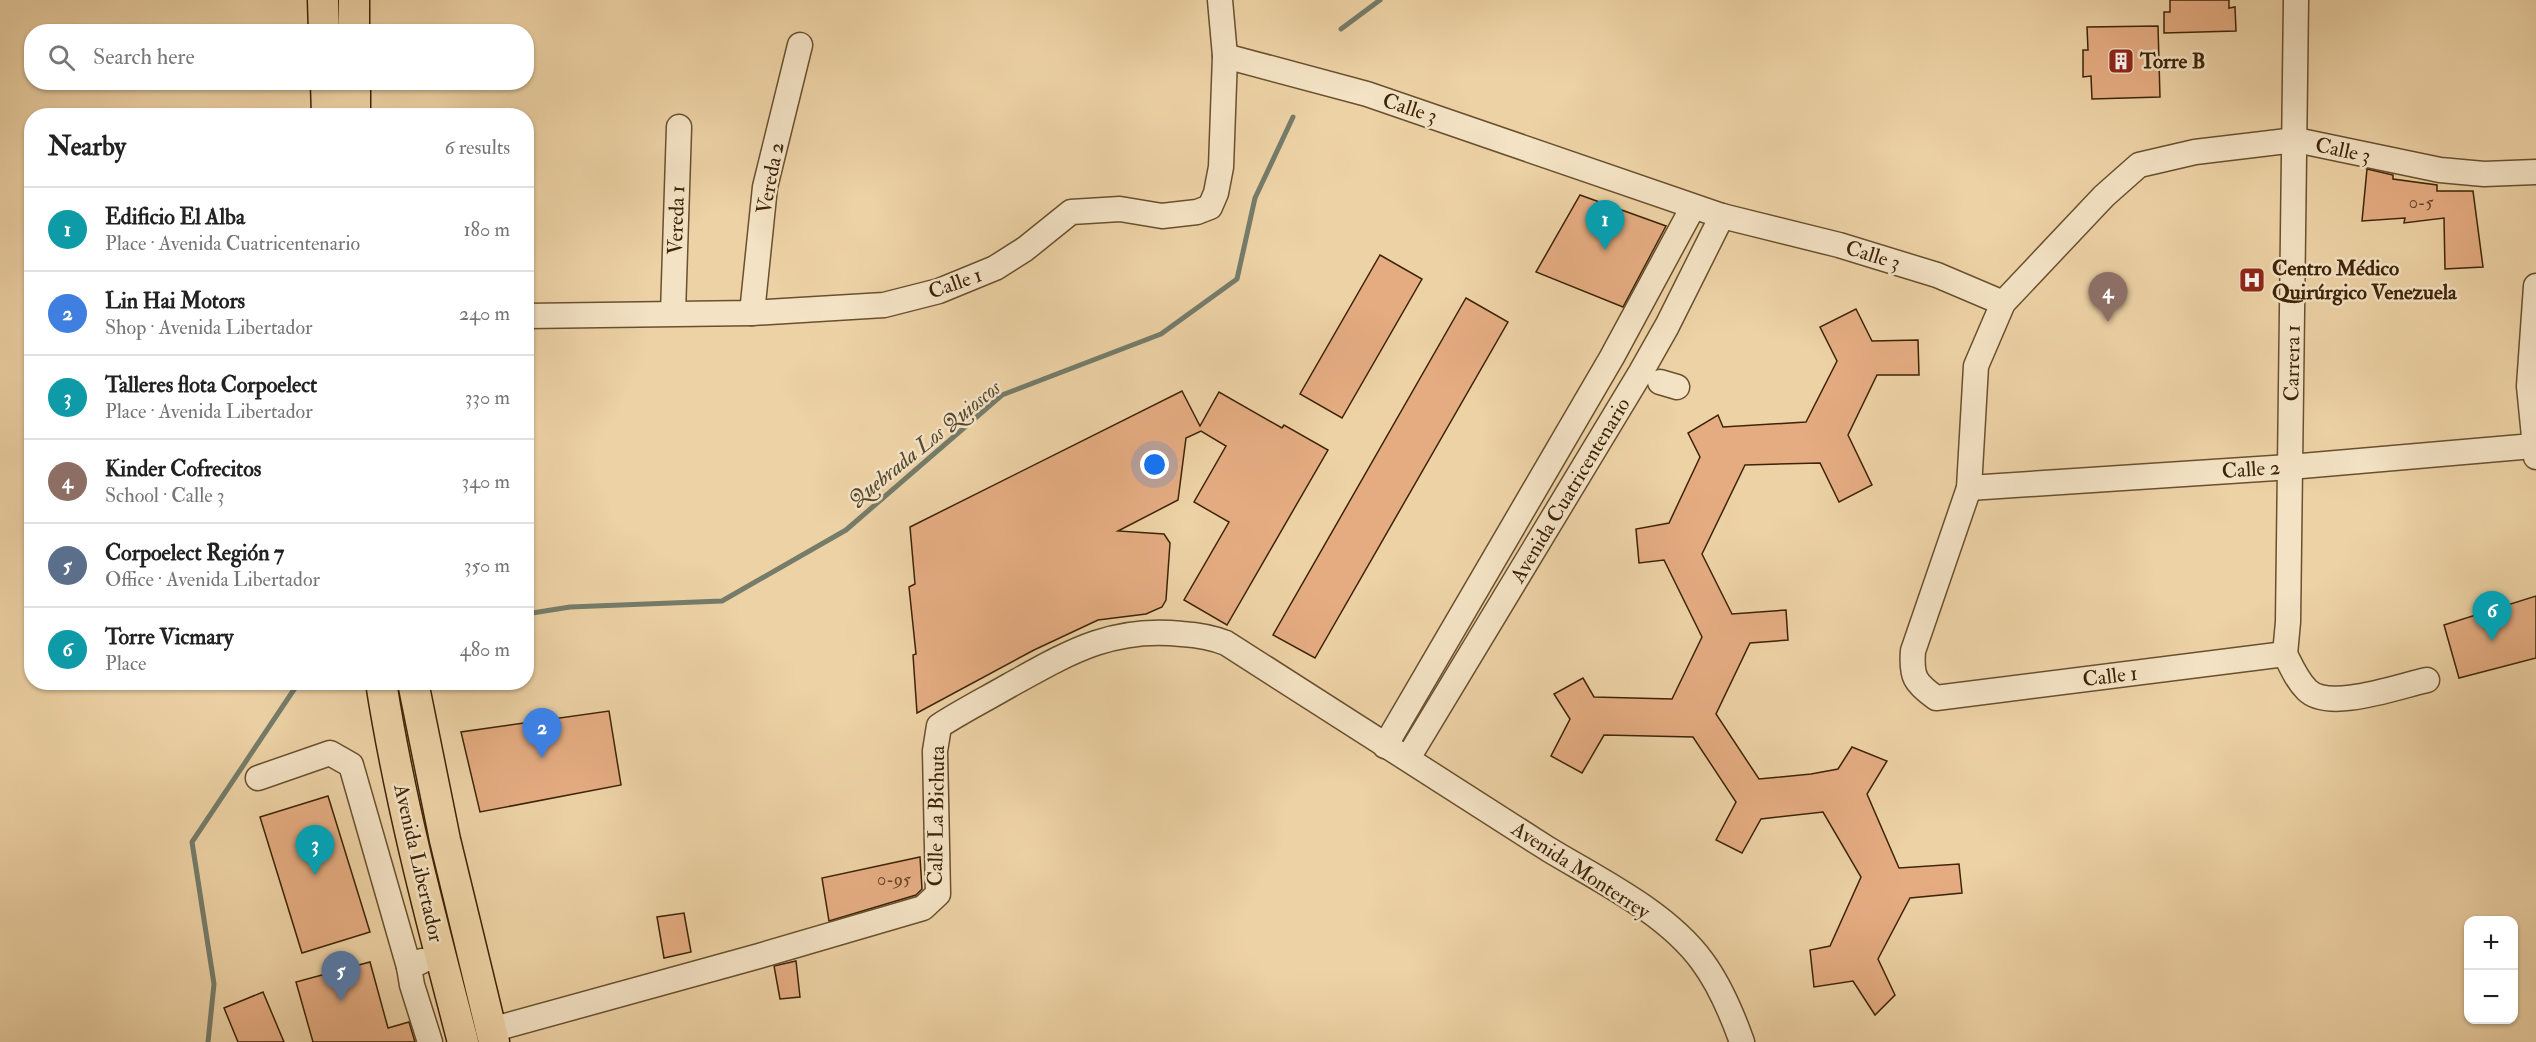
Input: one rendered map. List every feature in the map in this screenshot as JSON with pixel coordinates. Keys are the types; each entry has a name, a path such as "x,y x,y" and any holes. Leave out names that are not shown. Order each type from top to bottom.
{"main road":[{"path":"323,0 324,24"},
{"path":"354,0 354,24"},
{"path":"326,90 327,108"},
{"path":"355,90 355,108"},
{"name":"Avenida Libertador","path":"382,690 390,740 463,1042"},
{"name":"Avenida Libertador","path":"415,690 445,840 493,1036"}],"street":[{"path":"1220,0 1225,56"},
{"name":"Carrera 1","path":"2284,654 2288,632 2296,0"},
{"name":"Vereda 2","path":"752,313 765,187 800,45"},
{"name":"Calle 3","path":"1225,56 1367,94 1693,207 1839,244 1937,275 2003,303 2104,196 2139,165 2195,152 2296,140 2440,170 2484,174 2536,171"},
{"name":"Calle 1","path":"534,316 752,313 884,305 939,291 995,268 1025,249 1071,212 1120,208 1162,216 1197,212 1210,207 1216,194 1221,167 1225,56"},
{"name":"Vereda 1","path":"674,313 679,127"},
{"name":"Avenida Cuatricentenario","path":"1386,746 1612,357 1693,207"},
{"name":"Avenida Cuatricentenario","path":"1408,758 1646,363 1722,216"},
{"path":"2535,451 2532,387 2536,286"},
{"path":"1969,488 1976,366 2003,303"},
{"name":"Calle 2","path":"1969,488 2535,451"},
{"name":"Calle 1","path":"1969,488 1913,651 1912,669 1919,686 1936,698 2284,654"},
{"name":"Calle La Bichuta","path":"493,1036 923,908 938,894 934,751 939,726 965,709 1064,656 1103,639 1167,632 1210,636 1226,643 1408,758"},
{"path":"2284,654 2308,692 2325,700 2350,698 2427,680"},
{"path":"258,778 330,753 351,765 430,1042"},
{"name":"Avenida Monterrey","path":"1408,758 1550,850 1623,892 1667,927 1702,960 1734,1017 1742,1042"},
{"path":"409,967 440,952"}],"building":[{"path":"2170,0 2229,0 2229,8 2235,7 2236,31 2164,33 2164,12 2170,12"},
{"name":"Torre B","path":"2158,26 2160,97 2092,99 2091,76 2083,77 2083,50 2088,50 2087,27"},
{"path":"2367,169 2393,175 2393,179 2437,185 2437,191 2473,191 2483,267 2445,269 2444,218 2404,223 2405,218 2362,221"},
{"path":"1580,195 1666,226 1623,307 1536,272"},
{"path":"1380,255 1422,279 1342,418 1300,394"},
{"path":"1466,298 1508,322 1315,658 1273,635"},
{"path":"1856,309 1872,341 1918,340 1919,375 1877,375 1848,435 1872,485 1839,502 1820,463 1745,465 1702,554 1732,614 1786,610 1788,640 1750,643 1716,714 1759,779 1838,769 1852,747 1887,761 1867,794 1899,868 1959,864 1962,893 1910,898 1878,959 1895,995 1875,1015 1853,981 1814,987 1810,950 1830,946 1861,877 1823,812 1761,819 1742,853 1716,840 1736,802 1693,737 1604,735 1582,773 1551,756 1570,719 1554,694 1583,678 1594,697 1672,699 1702,637 1664,560 1639,563 1636,529 1669,523 1700,457 1688,433 1718,415 1723,427 1806,422 1837,361 1820,327"},
{"path":"1182,391 1200,426 1219,392 1282,428 1284,425 1328,450 1227,625 1184,600 1229,522 1194,502 1226,446 1201,431 1186,438 1178,500 1118,531 1164,534 1170,543 1166,600 1162,607 1146,614 1098,620 1034,650 917,713 913,655 916,654 909,587 915,584 910,527"},
{"path":"2536,596 2536,658 2459,678 2444,625"},
{"path":"609,711 621,785 480,812 461,732"},
{"path":"328,796 370,932 302,953 260,817"},
{"path":"920,857 922,889 916,895 829,921 822,878"},
{"path":"684,913 691,952 664,958 657,917"},
{"path":"796,961 800,997 780,999 774,966"},
{"path":"370,962 388,1028 409,1022 415,1042 313,1042 296,982"},
{"path":"263,992 284,1042 238,1042 224,1008"}],"waterway":[{"name":"Quebrada Los Quioscos","path":"1341,29 1380,0"},
{"name":"Quebrada Los Quioscos","path":"534,613 570,607 722,601 846,530 1002,395 1161,334 1237,279 1255,198 1293,117"},
{"name":"Quebrada Los Quioscos","path":"208,1042 214,984 192,842 294,690"}],"place":[{"name":"Torre B","path":"2121,61"},
{"name":"Edificio El Alba","path":"1605,250"},
{"name":"Centro Médico Quirúrgico Venezuela","path":"2252,280"},
{"name":"Kinder Cofrecitos","path":"2108,322"},
{"name":"Torre Vicmary","path":"2492,641"},
{"name":"Lin Hai Motors","path":"542,758"},
{"name":"Talleres flota Corpoelect","path":"315,875"},
{"name":"Corpoelect Región 7","path":"341,1001"}]}
